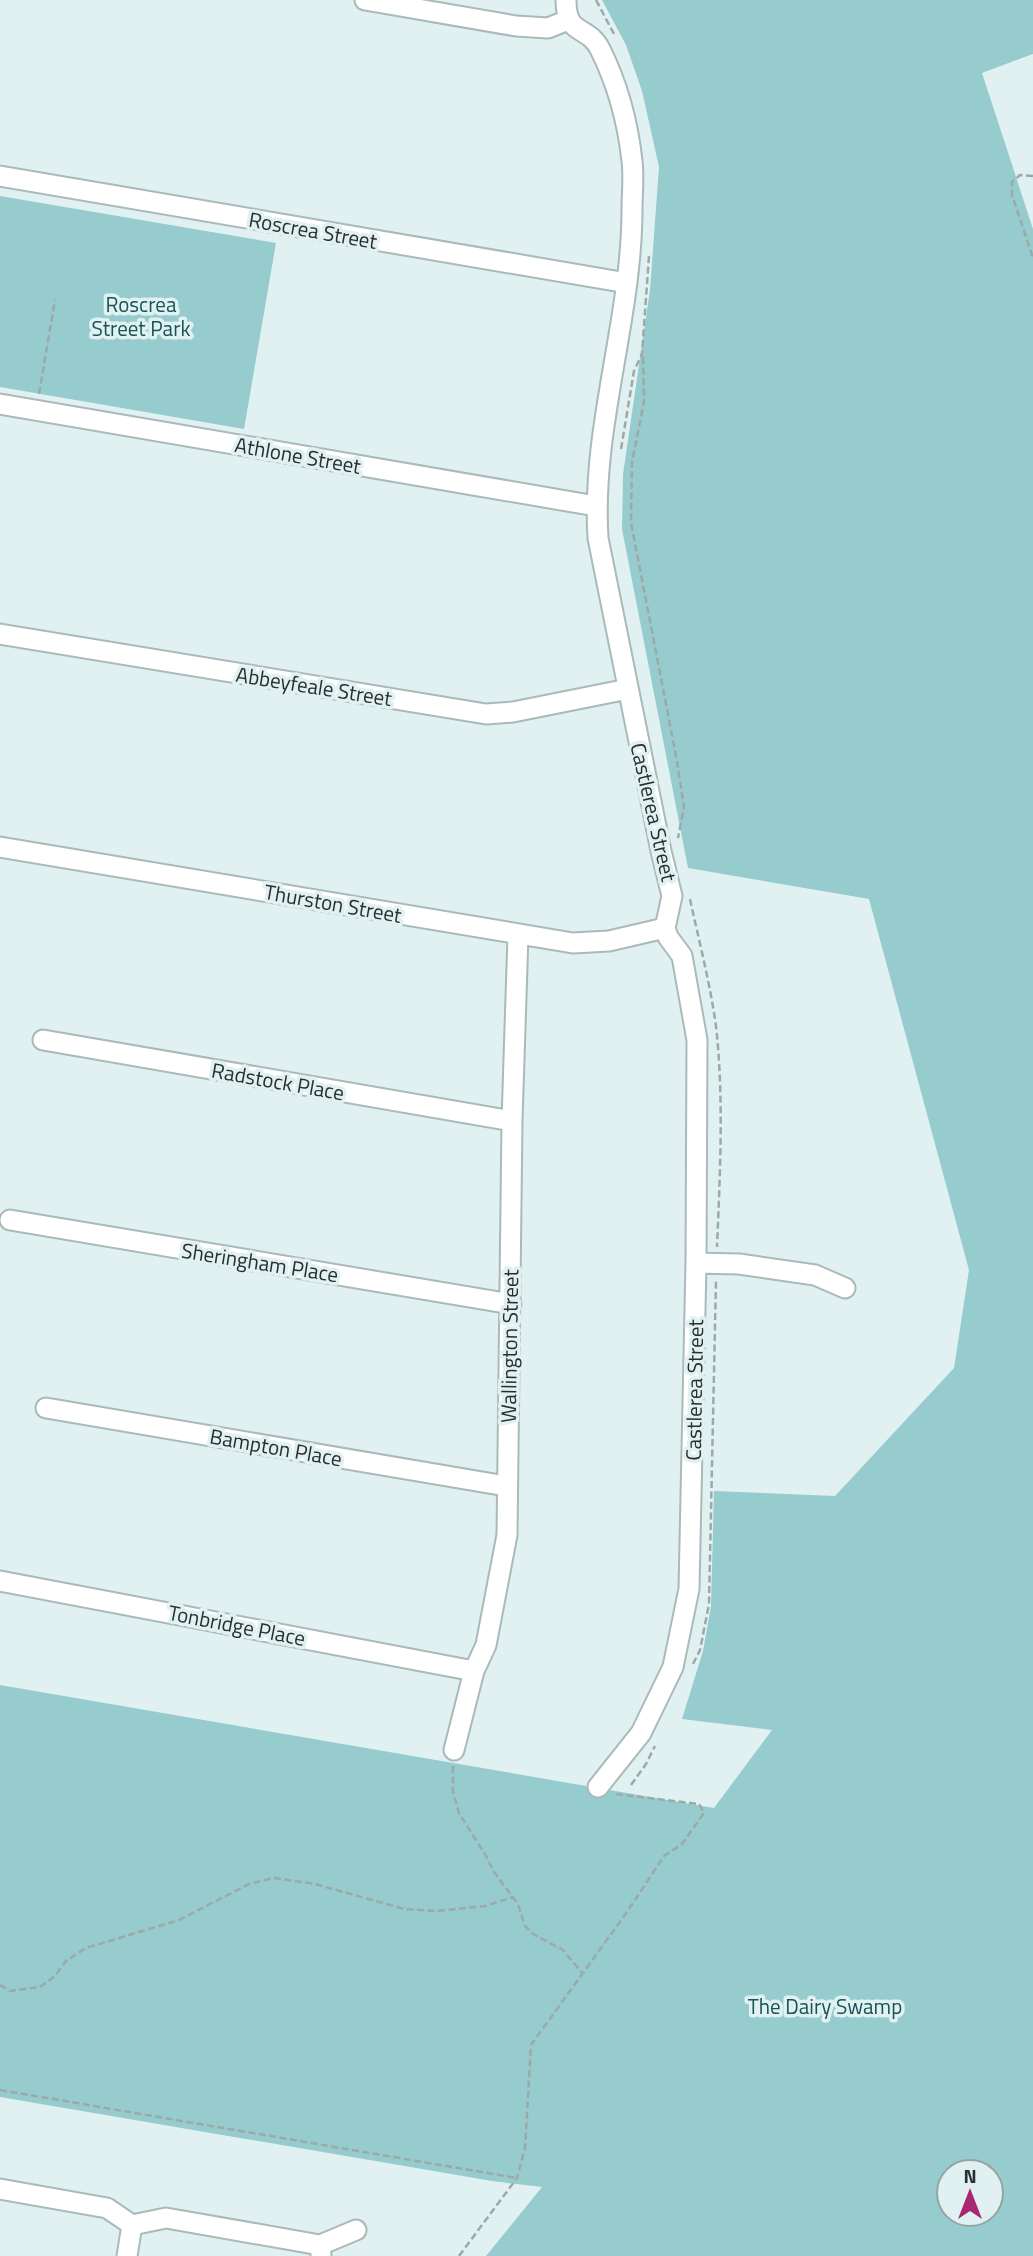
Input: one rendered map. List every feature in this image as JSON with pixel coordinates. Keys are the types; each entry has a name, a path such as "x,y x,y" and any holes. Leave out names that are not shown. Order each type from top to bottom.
{"street":[{"path":"365,0 516,26 548,28 567,10"},
{"name":"Castlerea Street","path":"567,10 574,27 590,36 599,46 621,108 633,163 632,233 627,283 600,454 596,506 598,538 661,851 671,888 665,928 682,957 697,1040 690,1589 673,1667 641,1733 598,1787"},
{"name":"Roscrea Street","path":"0,176 627,283"},
{"name":"Athlone Street","path":"0,404 596,506"},
{"name":"Abbeyfeale Street","path":"0,634 486,714 513,712 628,689"},
{"name":"Thurston Street","path":"0,847 573,943 594,943 665,928"},
{"name":"Wallington Street","path":"454,1750 474,1671 486,1645 507,1535 512,1121 518,935"},
{"name":"Radstock Place","path":"43,1040 512,1121"},
{"name":"Sheringham Place","path":"10,1220 511,1304"},
{"path":"696,1263 739,1264 815,1275 845,1288"},
{"name":"Bampton Place","path":"46,1408 506,1486"},
{"name":"Tonbridge Place","path":"0,1581 474,1671"},
{"path":"0,2189 107,2208 132,2225 166,2218 321,2250 356,2231"},
{"path":"127,2256 132,2225"}],"path":[{"path":"596,0 618,42"},
{"path":"1033,176 1020,175 1012,182 1012,195 1033,258"},
{"path":"649,257 642,354 644,402 632,462 630,513 634,547 684,807 678,838 676,826"},
{"path":"39,397 55,300"},
{"path":"619,461 634,372 642,354"},
{"path":"691,899 695,924"},
{"path":"454,1750 452,1779 459,1813 494,1872 518,1904 525,1926 533,1934 563,1950 582,1973"},
{"path":"459,2256 517,2178 525,2148 531,2045 664,1856 682,1844 704,1813 699,1804 601,1792 598,1787"},
{"path":"0,1985 10,1991 40,1987 55,1976 66,1961 86,1948 179,1920 249,1884 274,1878 315,1884 404,1909 436,1911 485,1906 513,1898"},
{"path":"0,2090 517,2178"}],"green space":[{"name":"The Dairy Swamp","path":"602,0 1033,0 1033,54 982,73 1033,229 1033,2256 486,2256 542,2187 492,2181 0,2097 0,1685 714,1808 772,1730 682,1719 703,1651 711,1606 714,1491 835,1496 954,1368 969,1270 869,899 688,868 622,529 623,474 650,290 659,167 642,91 626,45"},
{"name":"Roscrea Street Park","path":"0,196 276,243 244,429 0,387"}]}
